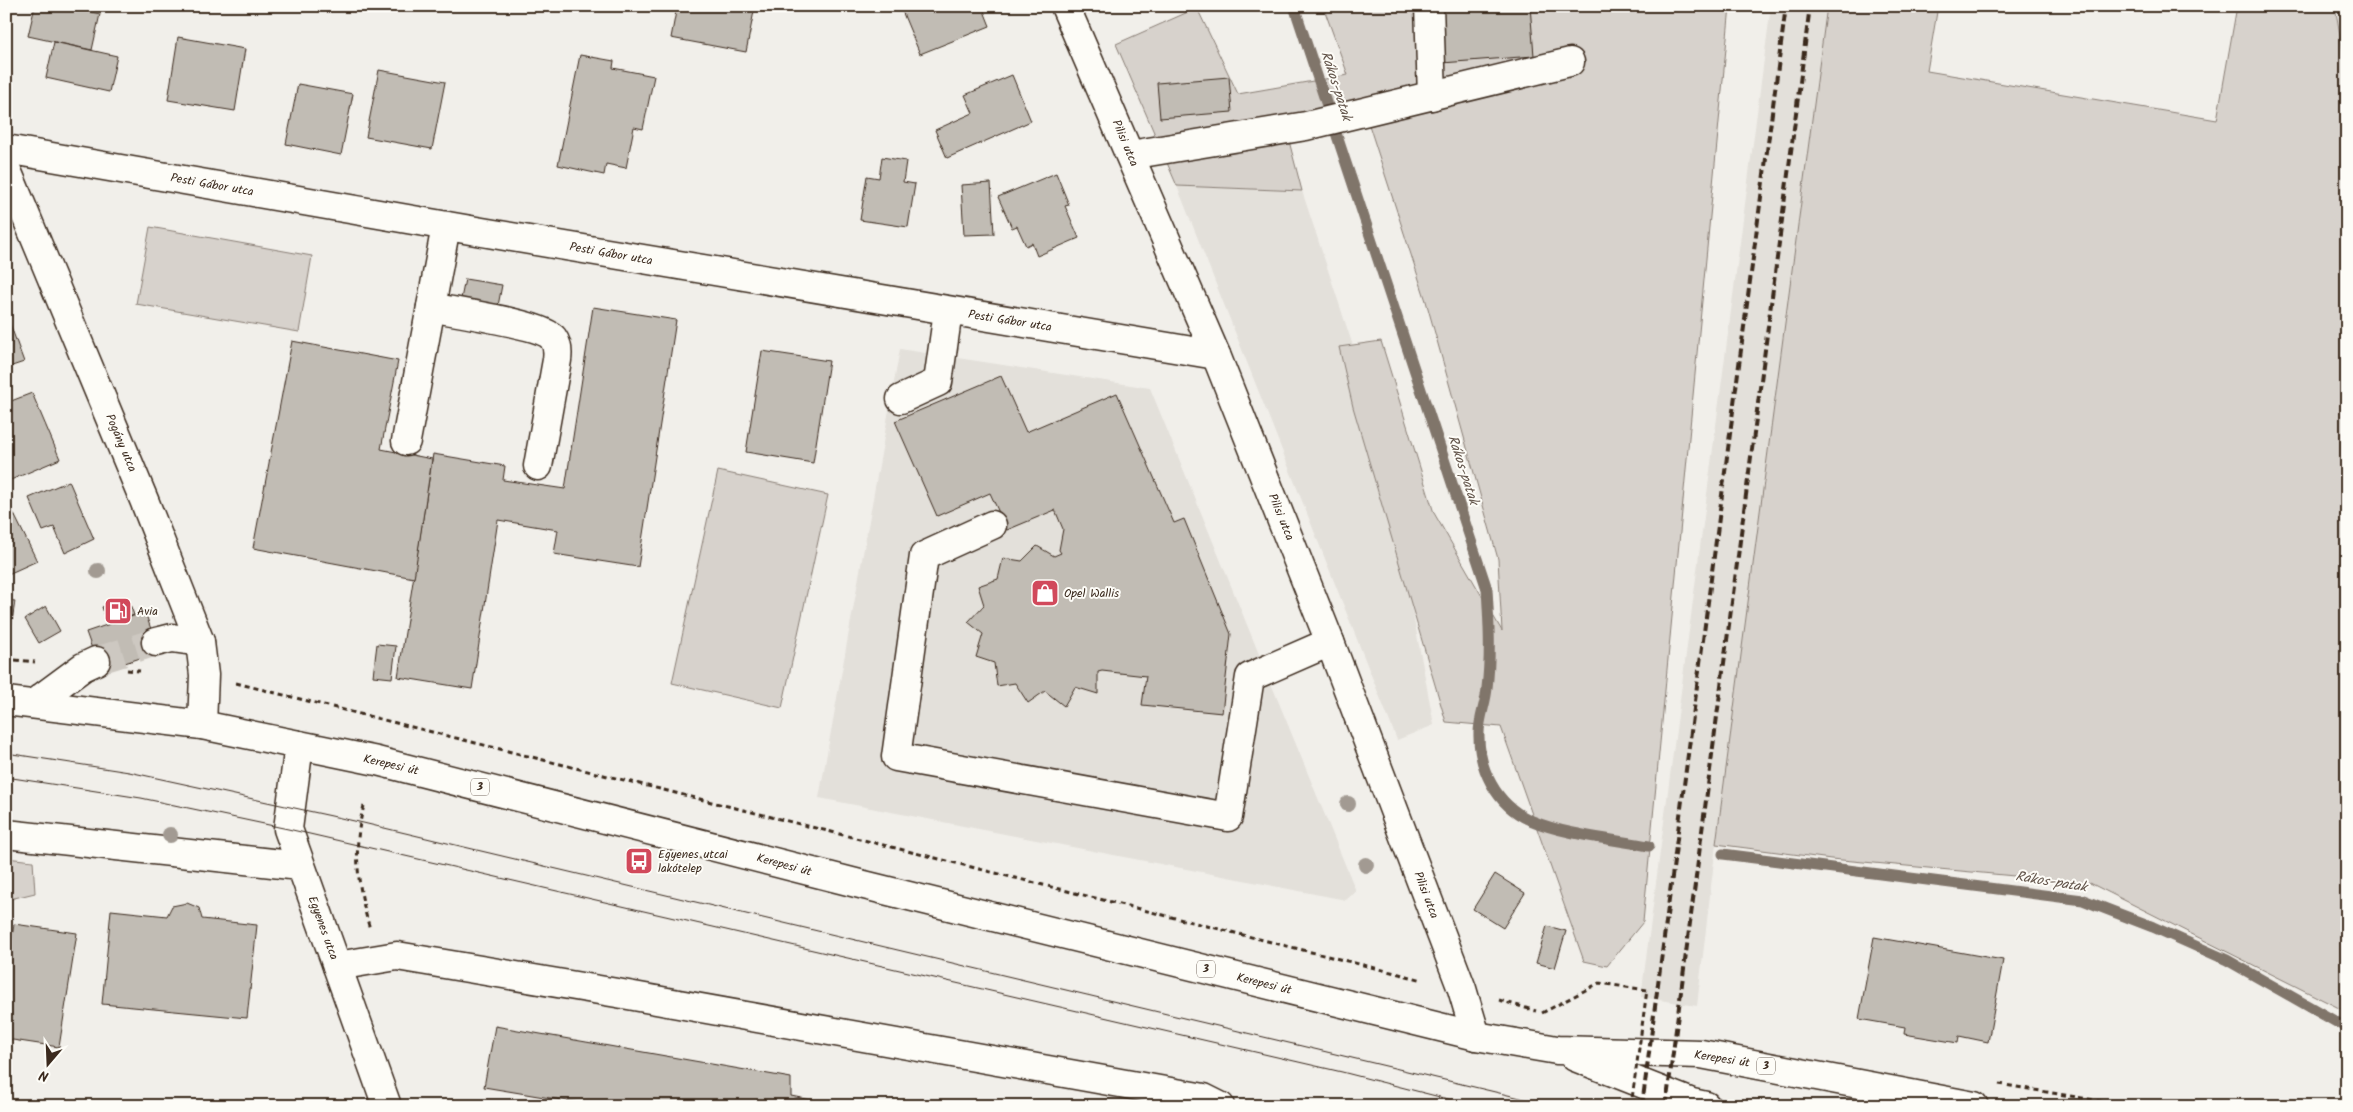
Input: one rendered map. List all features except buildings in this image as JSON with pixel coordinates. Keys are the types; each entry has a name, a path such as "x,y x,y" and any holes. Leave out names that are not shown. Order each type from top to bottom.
{"street":[{"name":"Pilisi utca","path":"1065,6 1216,355 1330,642 1462,990 1476,1036"},
{"path":"1429,6 1432,96"},
{"path":"1130,155 1306,126 1570,62"},
{"name":"Pesti Gábor utca","path":"6,148 446,226 1216,355"},
{"name":"Pogány utca","path":"6,168 144,500 200,642 204,675 202,725"},
{"path":"406,440 446,226"},
{"path":"431,308 536,328 553,338 558,353 538,466"},
{"path":"901,399 938,382 948,311"},
{"path":"992,525 924,556 896,757 1228,817 1250,677 1330,642"},
{"path":"156,642 172,638 200,642"},
{"path":"33,704 82,667 108,666"},
{"name":"Kerepesi út","path":"6,701 202,725 377,761 875,888 1476,1036 1557,1050 1701,1054 1974,1106"},
{"name":"Egyenes utca","path":"299,745 288,829 387,1106"},
{"path":"6,834 300,866"},
{"path":"337,966 397,956 617,993 1204,1098 1220,1106"},
{"name":"Kerepesi út","path":"1557,1050 1692,1103 1706,1106"}],"path":[{"path":"108,666 148,672"},
{"path":"204,675 1462,990 1551,1016"},
{"path":"364,806 359,822 357,844 362,901 379,958"},
{"path":"1542,1013 1599,983 1647,990 1631,1106"},
{"path":"1638,1032 1648,1033"},
{"path":"1992,1083 2128,1106"}],"shaded area":[{"path":"1323,6 1730,6 1643,922 1607,966 1584,961 1501,727 1446,722 1353,407 1339,347 1381,341 1434,513 1502,631 1498,559 1426,301 1369,125 1289,141 1302,191 1177,186 1116,44 1197,8 1238,94 1348,75"},
{"path":"1771,6 1827,6 1716,844 1697,1006 1641,997"},
{"path":"1827,6 1938,6 1927,71 2217,120 2237,6 2335,6 2347,75 2347,1012 2090,883 1831,859 1716,844"},
{"path":"1177,186 1302,191 1375,413 1434,725 1397,740"},
{"path":"150,227 312,256 299,332 136,304"},
{"name":"Opel Wallis","path":"900,349 1150,388 1356,891 1346,900 819,798"},
{"path":"718,471 828,495 782,708 672,683"},
{"path":"6,858 33,861 35,893 6,900"}],"waterway":[{"name":"Rákos-patak","path":"1294,6 1487,589 1489,663 1479,733 1482,759 1491,784 1508,805 1530,820 1573,833 1649,846"},
{"name":"Rákos-patak","path":"1723,854 2083,900 2153,927 2227,960 2347,1028"}],"tunnel":[{"path":"96,661 156,642"}],"tram line":[{"path":"6,753 129,772 359,822 1554,1106"},
{"path":"6,777 141,798 288,829 1342,1072 1475,1106"}],"railway":[{"path":"1642,1106 1786,6"},
{"path":"1666,1106 1810,6"}],"place":[{"name":"Opel Wallis","path":"1045,593"},
{"name":"Avia","path":"118,611"},
{"name":"Egyenes utcai lakótelep","path":"639,861"}]}
